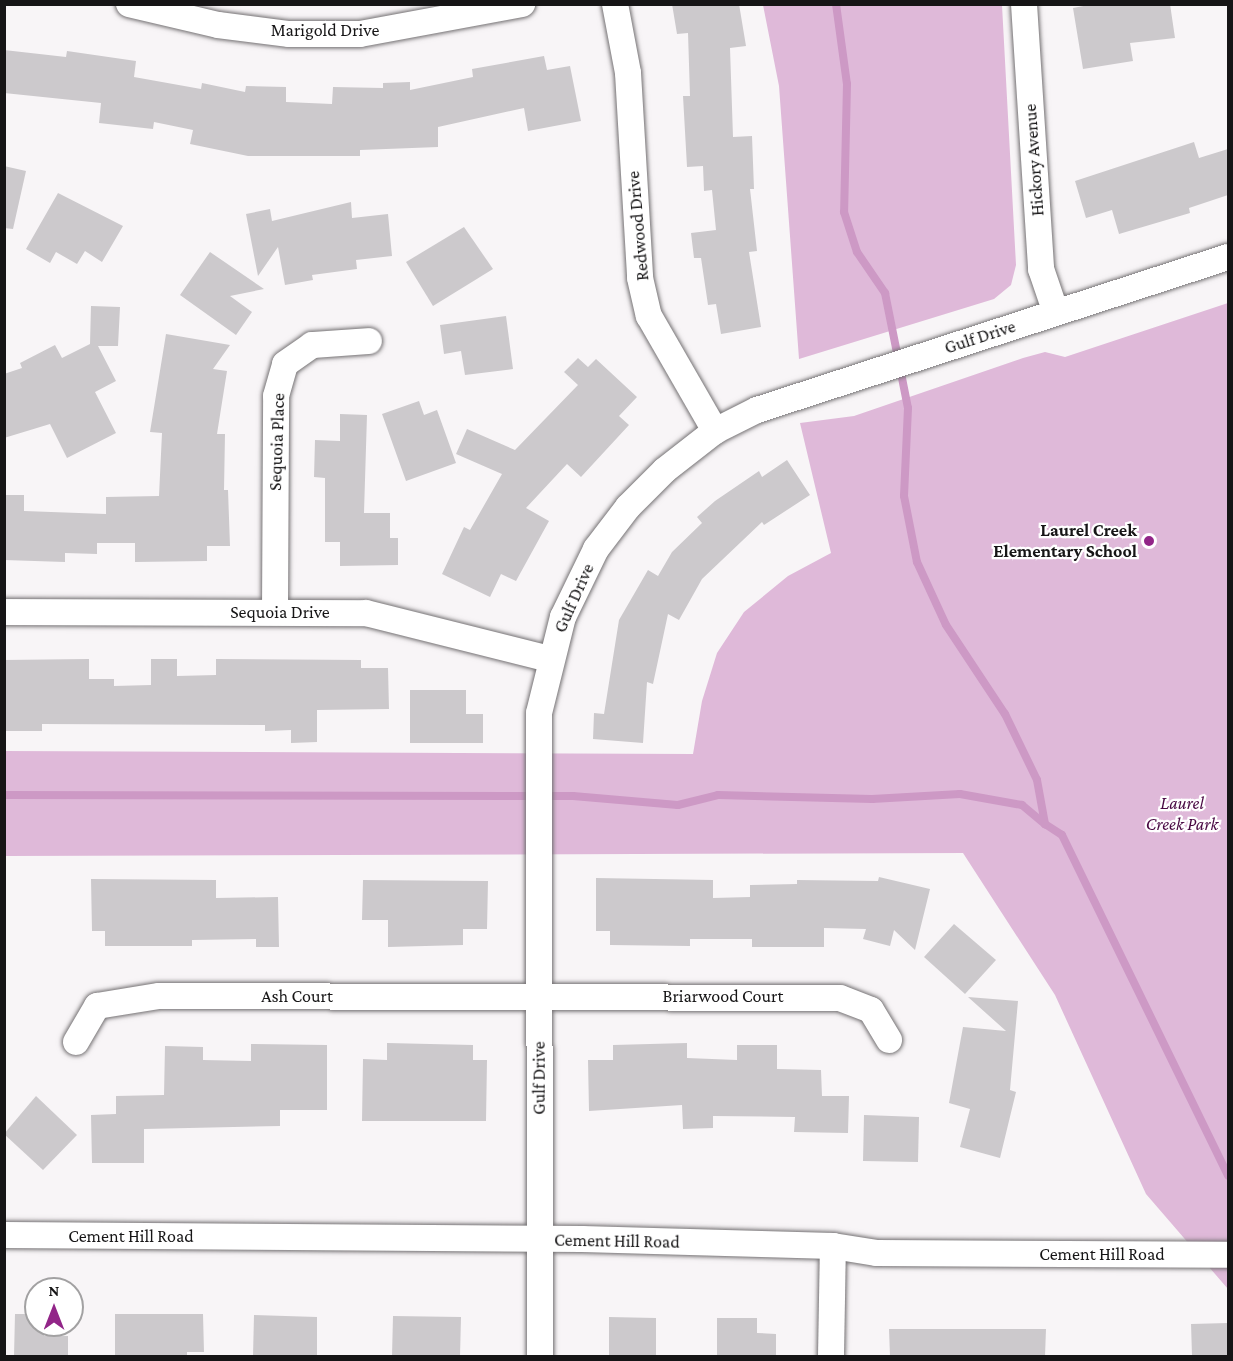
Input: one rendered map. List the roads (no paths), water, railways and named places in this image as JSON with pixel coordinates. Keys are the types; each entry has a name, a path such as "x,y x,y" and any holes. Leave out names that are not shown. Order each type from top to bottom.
{"street":[{"name":"Marigold Drive","path":"129,4 218,25 289,34 360,33 522,4"},
{"name":"Redwood Drive","path":"615,4 628,73 640,278 649,316 715,431"},
{"name":"Hickory Avenue","path":"1024,4 1041,269 1056,313"},
{"name":"Gulf Drive","path":"540,1356 537,812 539,713 549,659 571,597 611,529 646,488 715,431 781,401 1228,257"},
{"name":"Sequoia Place","path":"275,611 276,396 285,364 312,345 369,341"},
{"name":"Sequoia Drive","path":"4,612 275,611 366,614 549,659"},
{"name":"Ash Court","path":"76,1042 98,1006 159,996 539,997"},
{"name":"Briarwood Court","path":"539,997 840,998 871,1010 889,1040"},
{"name":"Cement Hill Road","path":"4,1235 539,1239 833,1246 877,1253 1228,1255"},
{"path":"831,1356 833,1246"}],"waterway":[{"path":"836,4 847,84 844,212 857,252 885,293 908,408 904,496 917,562 946,625 1005,714 1037,780 1045,824 1062,835 1228,1176"},
{"path":"4,795 573,796 678,805 718,795 872,799 960,794 1022,805 1045,824"}],"place":[{"name":"Laurel Creek Elementary School","path":"1149,541"}],"park label":[{"name":"Laurel Creek Park","path":"1182,814"}]}
